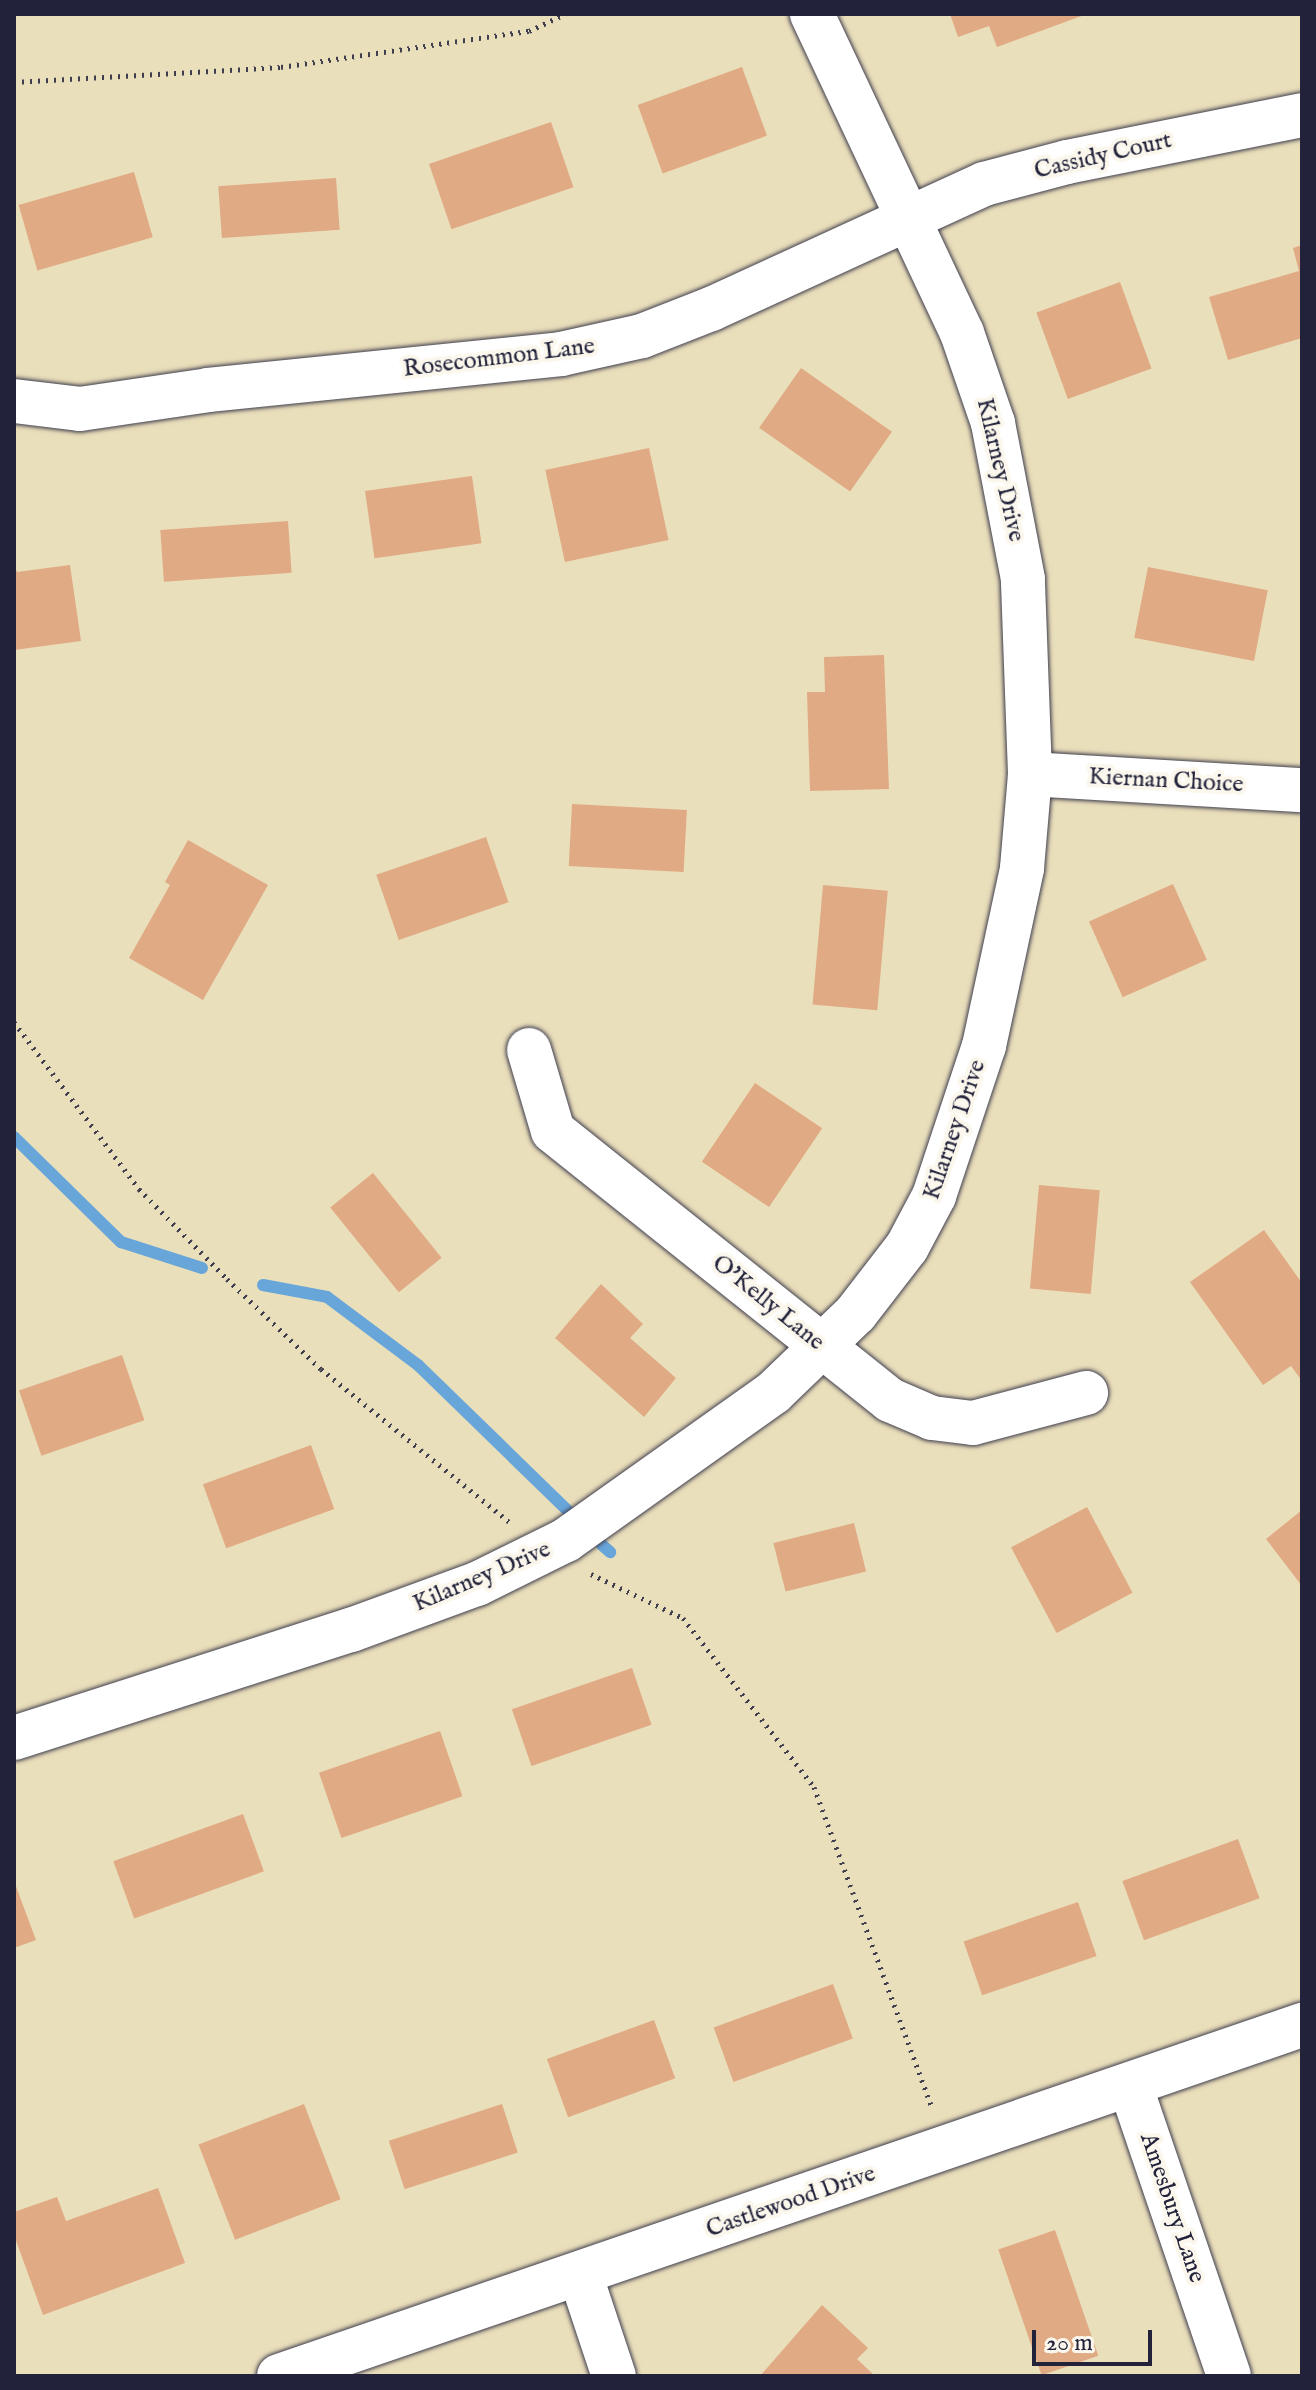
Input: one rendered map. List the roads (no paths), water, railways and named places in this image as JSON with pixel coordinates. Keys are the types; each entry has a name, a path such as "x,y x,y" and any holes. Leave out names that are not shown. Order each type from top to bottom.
{"street":[{"name":"Kilarney Drive","path":"14,1738 351,1630 477,1584 566,1540 718,1437 773,1393 883,1281 934,1196 1004,972 1022,868 1030,774 1023,579 996,438 962,333 812,14"},
{"name":"Cassidy Court","path":"910,218 984,184 1067,162 1302,115"},
{"name":"Rosecommon Lane","path":"14,401 80,409 208,390 561,354 642,336 910,218"},
{"name":"Kiernan Choice","path":"1030,774 1302,790"},
{"name":"O'Kelly Lane","path":"529,1050 553,1131 890,1400 932,1418 973,1423 1086,1393"},
{"name":"Castlewood Drive","path":"279,2376 581,2277 1302,2025"},
{"name":"Amesbury Lane","path":"1130,2085 1229,2376"},
{"path":"581,2277 614,2376"}],"waterway":[{"path":"14,1137 121,1242 202,1268"},
{"path":"263,1285 327,1297 418,1365 568,1511"},
{"path":"602,1545 610,1552"}]}
